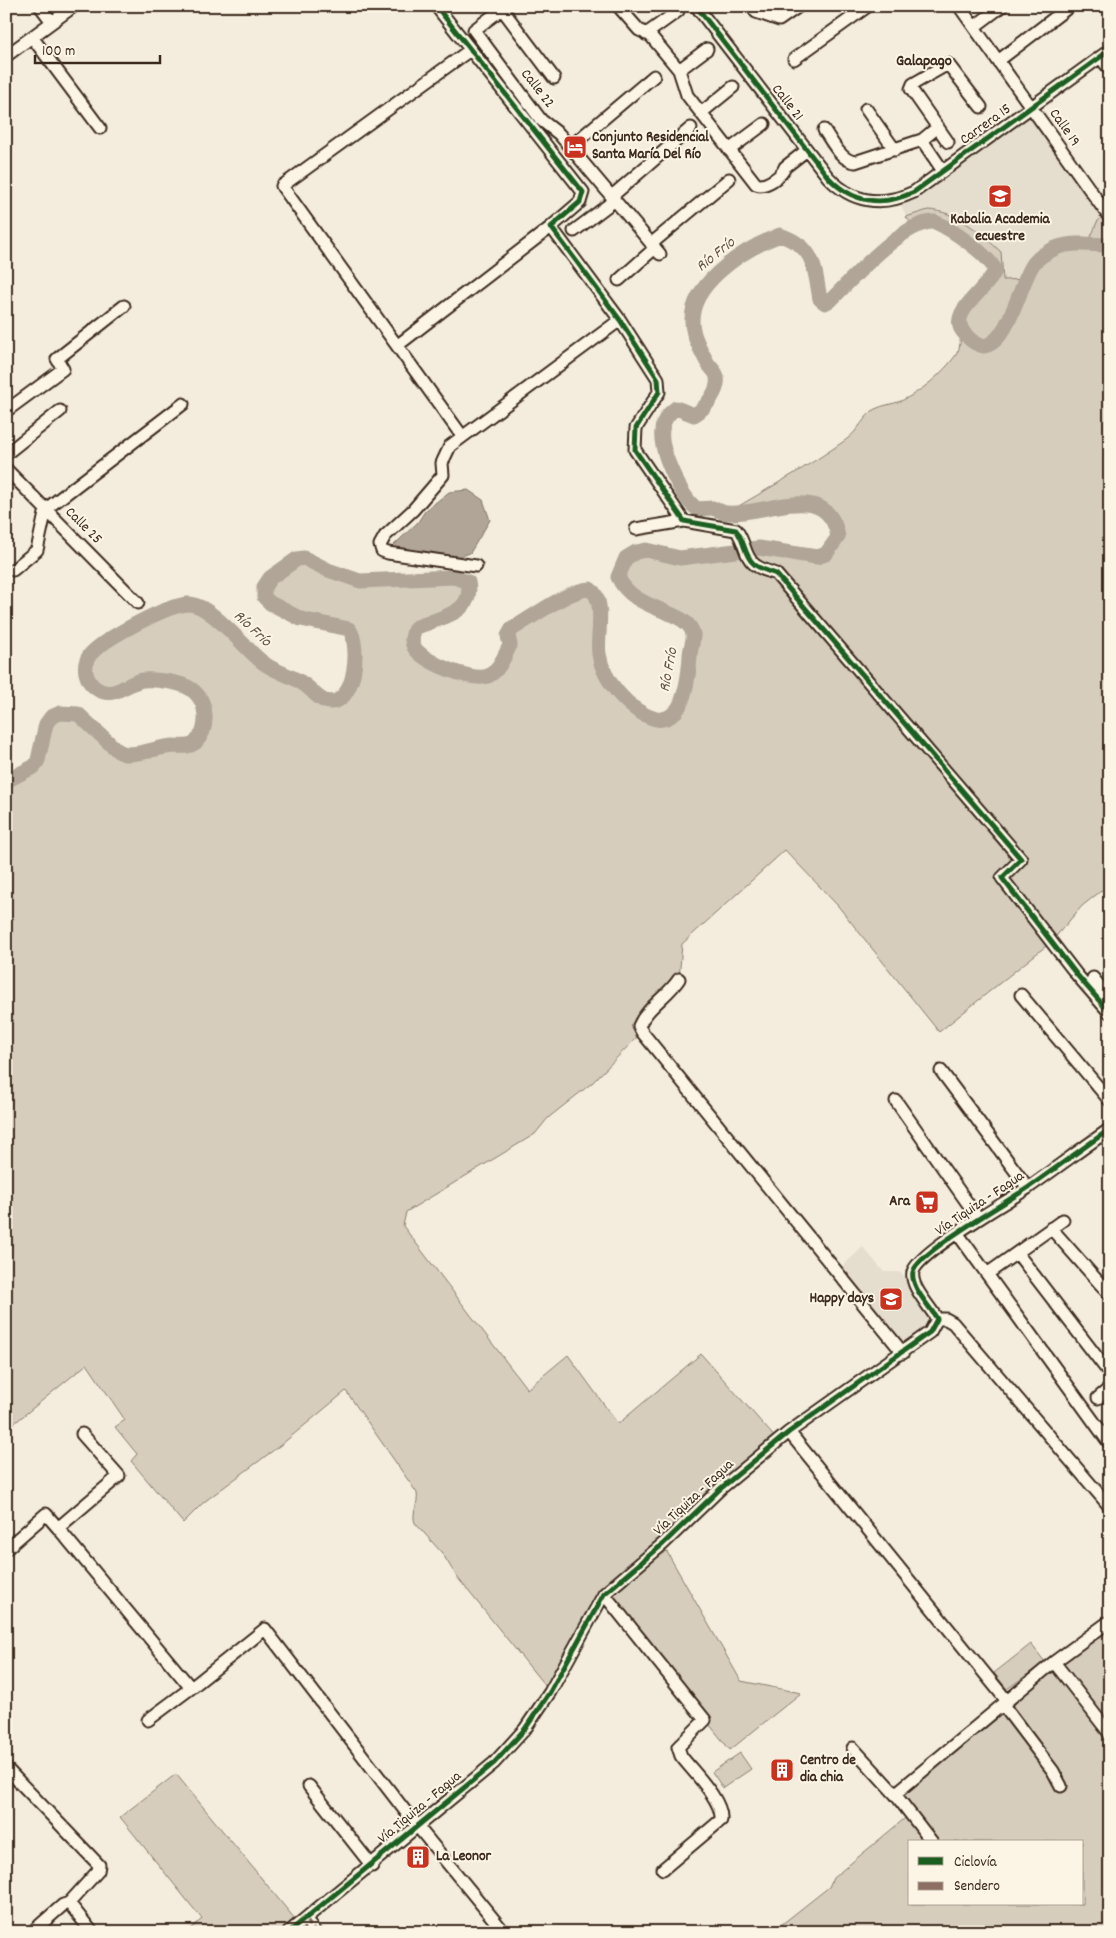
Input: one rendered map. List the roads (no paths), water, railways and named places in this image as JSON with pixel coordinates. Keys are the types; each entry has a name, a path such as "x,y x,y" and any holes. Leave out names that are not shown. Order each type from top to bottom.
{"street":[{"path":"40,6 52,22"},
{"path":"6,56 74,6"},
{"path":"398,345 550,227 580,202 583,192 478,56 470,50 436,6"},
{"path":"618,6 679,70 687,95 729,150 760,186 784,171 788,172 810,153"},
{"name":"Calle 21","path":"696,6 835,185 856,198 869,201"},
{"path":"752,6 756,12 779,20 799,6"},
{"path":"794,59 868,6"},
{"name":"Calle 19","path":"959,6 1110,218"},
{"path":"974,27 1002,6"},
{"path":"998,61 1070,6"},
{"path":"504,8 554,78"},
{"name":"Calle 22","path":"504,8 474,30 541,120 559,134 655,249"},
{"path":"646,34 678,11"},
{"path":"32,37 100,128"},
{"path":"679,70 707,49"},
{"path":"462,436 282,186 470,50"},
{"name":"Carrera 15","path":"869,201 884,202 899,199 914,192 1110,50"},
{"path":"1100,57 1110,70"},
{"path":"948,142 911,86 945,64 950,65 981,107"},
{"path":"570,147 654,76"},
{"path":"701,113 733,88"},
{"path":"866,109 895,150"},
{"path":"729,150 764,124"},
{"path":"824,130 849,162 895,150 922,140 938,127"},
{"path":"574,231 691,128"},
{"path":"922,140 943,171"},
{"path":"619,280 655,249 729,179"},
{"path":"550,227 620,320 658,379 659,392 636,428 635,450 684,521"},
{"path":"6,411 63,368 57,359 124,306"},
{"path":"476,566 388,553 382,550 380,546 385,536 413,510 443,475 442,463 450,446 620,320"},
{"path":"13,570 36,550 46,509 183,404"},
{"path":"6,454 60,411"},
{"name":"Calle 25","path":"6,469 138,603"},
{"path":"636,529 684,521 736,530 744,539 747,555 754,565 776,574 1021,859 1002,878 1077,975 1110,1013"},
{"path":"1092,978 1110,999"},
{"path":"679,979 642,1019 639,1026 642,1032 902,1353"},
{"path":"1021,995 1110,1101"},
{"path":"941,1071 1028,1188"},
{"path":"896,1101 978,1218"},
{"name":"Vía Tiquiza - Fagua","path":"289,1932 372,1866 418,1825 485,1771 525,1729 550,1692 604,1594 663,1544 720,1489 789,1432 930,1332 936,1319 915,1285 913,1271 917,1265 978,1218 1028,1188 1110,1129"},
{"path":"986,1274 1063,1220"},
{"path":"1051,1228 1110,1295"},
{"path":"958,1234 1110,1444"},
{"path":"1017,1253 1110,1374"},
{"path":"936,1319 946,1319 953,1323 1110,1507"},
{"path":"1098,1398 1110,1388"},
{"path":"789,1432 1005,1703 1053,1771 1061,1786"},
{"path":"58,1528 119,1476 82,1434"},
{"path":"6,1549 46,1514 191,1688"},
{"path":"604,1594 705,1720 678,1746 681,1756 718,1803 722,1814 721,1820 663,1869"},
{"path":"895,1794 1054,1662 1110,1621"},
{"path":"148,1720 266,1629 409,1816 504,1932"},
{"path":"1054,1662 1110,1734"},
{"path":"853,1748 895,1794 930,1840"},
{"path":"6,1768 99,1865 98,1872 69,1904 64,1905 32,1932"},
{"path":"309,1786 372,1866"},
{"path":"69,1904 92,1932"},
{"path":"305,1919 315,1932"}],"waterway":[{"name":"Río Frío","path":"6,781 35,766 46,724 51,717 60,713 78,714 118,751 125,754 173,746 187,746 195,743 203,730 205,715 201,700 191,689 175,683 143,680 109,693 93,686 86,674 87,660 96,649 135,624 178,606 188,604 207,611 257,658 300,682 322,700 335,701 344,696 353,674 355,661 353,637 349,629 301,619 270,603 264,597 264,587 270,578 297,559 304,558 328,570 360,581 454,577 468,582 469,593 466,602 453,613 415,628 412,639 414,647 427,659 459,673 480,677 492,674 501,662 510,645 508,636 512,629 562,599 582,590 590,589 595,594 600,610 598,647 606,675 619,694 637,710 656,719 667,718 678,708 684,693 693,634 689,626 681,619 647,604 626,589 618,577 626,558 636,552 646,550 680,558 759,548 817,557 826,554 838,537 832,519 822,509 809,504 793,504 725,513 712,508 697,509 684,494 672,472 662,439 665,420 676,408 694,415 707,403 715,392 717,385 716,374 707,362 695,337 692,317 696,301 718,272 749,250 780,235 800,245 811,259 820,299 825,303 832,299 894,240 909,230 923,224 935,222 950,230 977,250 995,270 960,318 960,326 965,334 973,342 984,346 993,342 1001,334 1008,323 1034,263 1047,252 1069,245 1110,245"}],"place":[{"name":"Conjunto Residencial Santa María Del Río","path":"575,147"},
{"name":"Kabalia Academia ecuestre","path":"1000,196"},
{"name":"Ara","path":"927,1202"},
{"name":"Happy days","path":"891,1299"},
{"name":"Centro de dia chia","path":"782,1770"},
{"name":"La Leonor","path":"418,1857"}],"district":[{"name":"Galapago","path":"924,61"}]}
